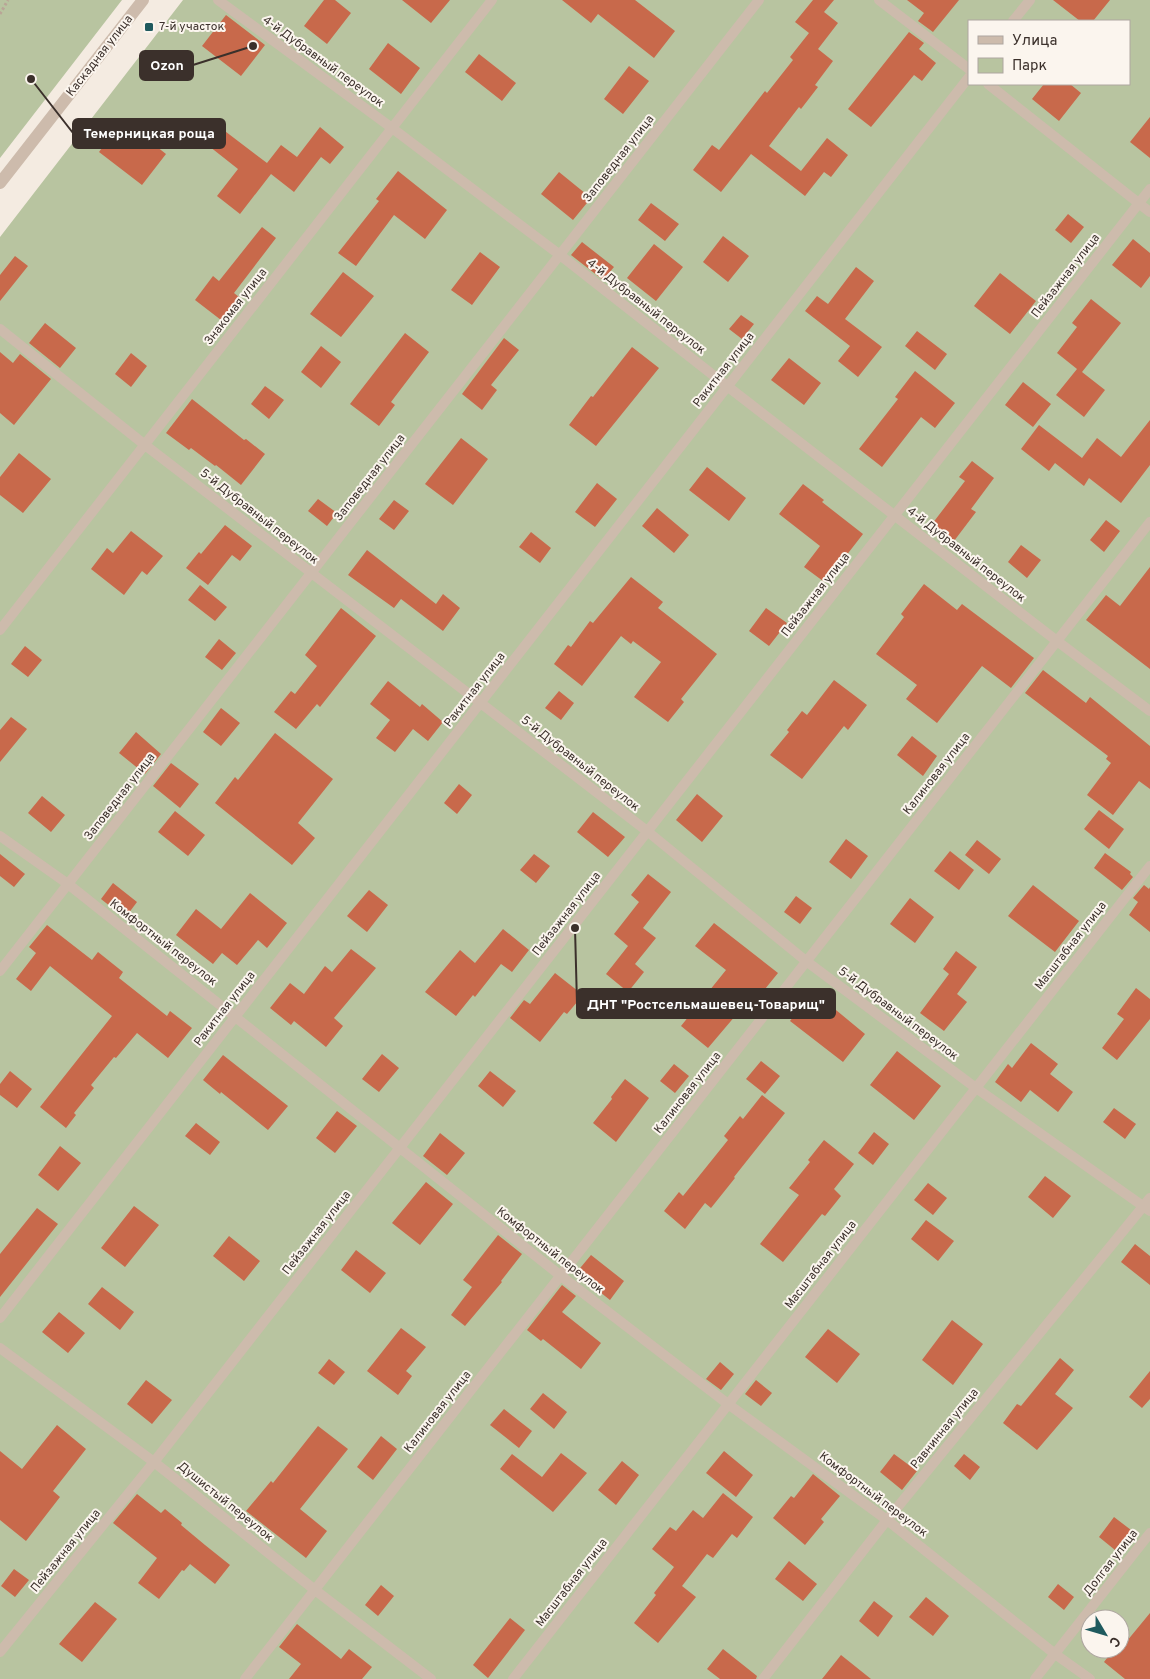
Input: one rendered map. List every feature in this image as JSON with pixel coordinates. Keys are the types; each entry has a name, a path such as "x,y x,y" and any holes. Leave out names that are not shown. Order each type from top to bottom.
{"street":[{"name":"Каскадная улица","path":"0,183 144,0"}],"lane":[{"name":"4-й Дубравный переулок","path":"218,0 560,255 727,386 1150,711"},
{"name":"Знакомая улица","path":"0,630 492,0"},
{"name":"Заповедная улица","path":"0,971 759,0"},
{"path":"879,0 968,68"},
{"path":"1014,20 1030,0"},
{"name":"Ракитная улица","path":"0,1318 968,77"},
{"path":"989,85 1150,212"},
{"name":"Пейзажная улица","path":"0,1652 154,1462 1150,189"},
{"name":"5-й Дубравный переулок","path":"0,329 145,444 647,832 806,961 976,1088 1148,1205"},
{"name":"Калиновая улица","path":"245,1679 1150,522"},
{"name":"Комфортный переулок","path":"0,836 68,884 560,1276 728,1404 888,1520 1055,1654 1090,1679"},
{"name":"Масштабная улица","path":"513,1679 1150,866"},
{"name":"Равнинная улица","path":"764,1679 888,1520 1148,1205"},
{"name":"Душистый переулок","path":"0,1348 154,1462 431,1679"},
{"name":"Долгая улица","path":"1035,1679 1150,1533"}],"path":[{"path":"0,13 8,0"}],"green space":[{"path":"0,0 122,0 0,158"},
{"path":"183,0 1150,0 1150,1679 0,1679 0,237"}],"building":[{"path":"324,0 335,0 351,13 327,44 304,26"},
{"path":"402,0 450,0 431,23"},
{"path":"562,0 635,0 675,31 654,58 598,14 591,23"},
{"path":"813,0 834,0 824,12 838,23 818,49 833,61 815,85 818,87 801,109 799,107 769,146 801,171 827,138 848,155 831,177 824,172 805,196 751,154 721,192 693,170 712,145 719,150 765,91 767,93 793,60 790,57 809,33 795,22"},
{"path":"907,0 959,0 933,32 918,21 924,13"},
{"path":"1053,0 1110,0 1094,20 1079,20"},
{"path":"226,15 265,45 241,76 202,46"},
{"path":"909,32 924,43 919,49 936,63 922,81 914,75 871,127 848,109"},
{"path":"388,43 420,68 401,94 369,69"},
{"path":"479,54 516,83 502,101 465,72"},
{"path":"629,66 649,81 623,114 604,99"},
{"path":"1043,85 1071,85 1081,93 1059,121 1032,99"},
{"path":"1150,117 1150,158 1130,142"},
{"path":"123,120 166,154 142,185 99,152"},
{"path":"213,122 267,163 281,145 297,157 320,127 344,147 330,164 321,157 294,192 271,174 240,214 217,196 238,169 200,139"},
{"path":"398,171 447,210 425,239 394,215 356,266 338,253 379,201 376,199"},
{"path":"559,172 591,198 573,220 541,194"},
{"path":"651,203 679,224 665,241 638,220"},
{"path":"1068,214 1084,227 1071,243 1055,230"},
{"path":"262,227 276,238 234,293 239,297 221,320 195,300 213,276 219,281"},
{"path":"723,236 749,256 728,282 703,262"},
{"path":"1133,239 1150,253 1150,276 1141,288 1112,265"},
{"path":"582,242 614,267 603,280 571,255"},
{"path":"654,244 683,267 656,301 627,278"},
{"path":"480,252 500,267 472,305 451,290"},
{"path":"15,256 28,266 0,301 0,275"},
{"path":"856,267 874,281 845,319 882,347 858,377 838,361 850,346 805,311 817,296 828,304"},
{"path":"343,272 374,296 341,337 310,314"},
{"path":"1000,273 1036,301 1010,334 974,306"},
{"path":"1091,299 1121,323 1082,372 1105,390 1084,417 1056,395 1077,369 1057,353 1077,327 1072,323"},
{"path":"741,315 754,324 742,339 729,329"},
{"path":"45,323 76,348 60,368 29,343"},
{"path":"917,331 947,354 935,370 905,346"},
{"path":"405,333 429,352 391,402 395,405 379,426 350,404"},
{"path":"504,338 519,350 491,385 497,390 482,410 462,394"},
{"path":"321,346 341,362 321,388 301,372"},
{"path":"632,347 659,368 596,446 569,425"},
{"path":"0,352 13,363 20,354 51,379 14,425 0,413"},
{"path":"131,353 147,366 131,387 115,374"},
{"path":"789,358 821,383 804,405 771,380"},
{"path":"915,371 955,403 935,428 921,417 882,467 859,449 898,399 895,397"},
{"path":"1023,382 1051,404 1033,427 1005,405"},
{"path":"265,386 284,400 269,419 251,404"},
{"path":"192,399 265,454 241,485 216,465 191,448 189,450 166,433"},
{"path":"1150,420 1150,465 1121,503 1089,478 1084,486 1055,463 1049,471 1021,449 1039,425 1082,458 1097,438 1121,457"},
{"path":"461,438 488,459 453,505 425,484"},
{"path":"19,453 51,479 23,513 0,495 0,477"},
{"path":"972,461 994,478 971,509 976,512 954,541 932,524 965,481 959,477"},
{"path":"707,467 746,498 729,521 689,490"},
{"path":"597,483 617,499 595,527 575,512"},
{"path":"803,484 824,500 822,502 863,534 842,561 840,560 823,581 804,567 820,546 779,514"},
{"path":"318,499 337,513 327,526 308,511"},
{"path":"394,500 409,511 394,530 379,519"},
{"path":"657,508 689,535 674,553 642,526"},
{"path":"1106,520 1120,531 1104,552 1090,540"},
{"path":"225,525 252,546 240,561 232,555 208,585 186,568 199,552 201,554"},
{"path":"131,531 163,556 147,575 142,571 124,595 91,569 107,548 113,553"},
{"path":"531,532 551,548 540,563 519,547"},
{"path":"1021,545 1041,560 1027,578 1008,562"},
{"path":"367,550 436,604 443,594 460,608 443,631 401,599 394,608 348,575"},
{"path":"1150,567 1150,669 1086,620 1106,595 1120,606"},
{"path":"631,577 663,602 658,608 717,654 681,699 684,702 668,722 634,697 661,662 633,641 631,644 621,636 582,686 554,664 568,645 571,647 590,621 593,623"},
{"path":"924,584 957,610 962,604 1034,658 1011,688 982,666 937,723 906,699 917,685 876,654 904,617 901,614"},
{"path":"200,585 227,607 215,621 188,600"},
{"path":"341,608 376,636 320,707 317,704 296,729 274,712 291,691 295,694 317,666 305,655"},
{"path":"766,608 787,623 769,646 749,631"},
{"path":"219,639 236,653 222,670 205,657"},
{"path":"25,646 42,660 28,677 11,664"},
{"path":"1043,670 1086,703 1090,697 1150,746 1150,789 1139,781 1113,815 1087,795 1111,763 1106,759 1108,756 1025,693"},
{"path":"834,680 867,705 848,730 844,726 802,779 770,755 789,732 787,730 802,711 807,715"},
{"path":"388,681 420,707 422,704 443,722 428,741 413,729 395,752 376,738 390,720 370,704"},
{"path":"559,691 574,703 561,720 545,708"},
{"path":"221,708 240,723 221,746 203,732"},
{"path":"11,717 27,729 0,762 0,730"},
{"path":"136,732 161,754 145,774 119,753"},
{"path":"275,733 333,779 298,823 315,838 292,865 215,803 235,777 238,780"},
{"path":"912,736 937,756 923,776 897,755"},
{"path":"171,763 199,784 180,808 153,786"},
{"path":"459,784 472,795 457,814 444,803"},
{"path":"697,794 723,816 702,842 676,820"},
{"path":"42,796 65,815 51,832 28,813"},
{"path":"1099,810 1124,829 1109,849 1084,829"},
{"path":"175,811 205,835 188,856 158,832"},
{"path":"593,812 625,837 608,857 577,832"},
{"path":"846,839 868,856 851,879 829,862"},
{"path":"977,840 1001,859 989,874 965,855"},
{"path":"950,851 974,870 959,890 934,871"},
{"path":"1105,853 1131,872 1130,874 1133,877 1122,890 1094,868"},
{"path":"0,854 25,874 14,887 0,876"},
{"path":"534,854 550,866 536,883 520,870"},
{"path":"648,874 671,892 643,928 656,938 635,964 644,972 628,992 606,974 628,946 614,934 639,902 631,895"},
{"path":"113,883 137,902 125,918 101,899"},
{"path":"1033,885 1079,921 1055,952 1008,916"},
{"path":"1144,885 1149,889 1150,887 1150,932 1129,915 1138,902 1133,898"},
{"path":"369,890 388,905 367,932 347,916"},
{"path":"250,893 287,923 267,948 258,940 237,965 222,953 213,964 176,935 196,909 221,929"},
{"path":"796,896 812,908 800,924 784,912"},
{"path":"910,898 934,917 915,943 890,924"},
{"path":"714,923 778,973 757,999 753,995 708,1048 681,1026 726,970 695,946"},
{"path":"47,925 92,960 98,952 123,972 119,978 167,1016 170,1011 192,1028 168,1058 137,1033 91,1085 94,1088 74,1113 76,1115 66,1128 40,1107 112,1016 50,966 31,991 16,979 36,953 29,947"},
{"path":"503,929 529,950 512,972 501,964 475,997 473,995 456,1016 425,992 460,950 475,963"},
{"path":"351,949 376,968 334,1018 343,1026 326,1047 294,1021 291,1025 270,1008 290,983 304,994 325,966 332,972"},
{"path":"956,951 977,967 957,994 967,1002 944,1031 920,1013 949,974 943,969"},
{"path":"555,973 583,995 567,1014 564,1012 540,1042 510,1018 524,1000 530,1004"},
{"path":"1136,988 1150,999 1150,1019 1117,1060 1102,1048 1124,1019 1117,1014"},
{"path":"813,991 865,1034 843,1062 790,1021"},
{"path":"1031,1043 1058,1064 1050,1074 1073,1092 1058,1112 1030,1090 1021,1102 995,1082 1008,1064 1012,1068"},
{"path":"897,1051 941,1086 914,1120 870,1085"},
{"path":"382,1054 399,1068 379,1092 362,1079"},
{"path":"223,1055 288,1106 268,1130 203,1080"},
{"path":"761,1061 780,1076 765,1094 746,1079"},
{"path":"674,1064 689,1076 675,1093 660,1081"},
{"path":"10,1071 32,1089 17,1108 0,1095 0,1084"},
{"path":"490,1071 516,1091 503,1107 478,1086"},
{"path":"625,1079 649,1098 616,1142 593,1123"},
{"path":"762,1095 785,1113 711,1208 705,1203 685,1229 664,1211 679,1192 683,1196 728,1140 724,1136 740,1116 743,1119"},
{"path":"1114,1108 1136,1124 1125,1139 1103,1122"},
{"path":"337,1111 357,1126 335,1153 316,1138"},
{"path":"196,1123 220,1142 210,1155 185,1136"},
{"path":"874,1132 889,1144 873,1165 858,1153"},
{"path":"440,1133 465,1153 447,1175 423,1156"},
{"path":"824,1140 854,1164 834,1189 841,1196 825,1216 822,1214 783,1262 760,1244 799,1195 789,1188 810,1162 808,1160"},
{"path":"60,1146 81,1163 58,1191 38,1175"},
{"path":"1045,1176 1071,1196 1053,1218 1028,1197"},
{"path":"426,1182 453,1204 420,1245 392,1223"},
{"path":"928,1183 947,1198 933,1215 914,1200"},
{"path":"134,1206 159,1225 125,1267 101,1248"},
{"path":"37,1208 58,1224 0,1297 0,1254"},
{"path":"926,1220 954,1241 938,1261 911,1239"},
{"path":"498,1235 522,1254 502,1282 465,1326 451,1315 472,1287 463,1280"},
{"path":"229,1236 260,1261 244,1281 213,1256"},
{"path":"1135,1244 1150,1256 1150,1285 1121,1262"},
{"path":"356,1250 386,1273 370,1293 341,1270"},
{"path":"591,1255 624,1281 610,1300 576,1273"},
{"path":"562,1285 576,1296 562,1312 601,1343 581,1369 543,1339 541,1341 527,1330"},
{"path":"102,1287 134,1312 120,1330 88,1304"},
{"path":"59,1312 85,1333 68,1353 42,1332"},
{"path":"952,1320 983,1344 953,1385 922,1360"},
{"path":"401,1328 426,1347 406,1371 412,1376 398,1395 367,1371"},
{"path":"828,1329 860,1354 837,1383 805,1357"},
{"path":"1060,1358 1074,1370 1055,1394 1073,1408 1037,1450 1003,1423 1017,1404 1021,1406"},
{"path":"329,1359 345,1372 334,1385 318,1373"},
{"path":"720,1362 734,1374 721,1390 706,1379"},
{"path":"1150,1371 1150,1399 1142,1408 1129,1397"},
{"path":"146,1380 172,1400 152,1424 127,1404"},
{"path":"756,1380 772,1393 761,1406 745,1394"},
{"path":"543,1393 567,1412 554,1429 530,1409"},
{"path":"504,1409 532,1431 519,1448 490,1425"},
{"path":"57,1425 86,1449 53,1491 60,1497 26,1541 0,1520 0,1451 22,1469"},
{"path":"318,1426 348,1449 300,1509 327,1531 306,1558 246,1511 271,1481 273,1483"},
{"path":"381,1436 397,1449 373,1480 357,1467"},
{"path":"724,1451 753,1475 736,1497 706,1473"},
{"path":"561,1453 587,1473 553,1512 500,1469 512,1454 542,1477"},
{"path":"894,1454 917,1471 902,1490 880,1472"},
{"path":"964,1454 980,1467 970,1480 954,1466"},
{"path":"622,1461 639,1475 616,1505 598,1490"},
{"path":"813,1474 840,1496 821,1519 824,1522 805,1545 773,1518 791,1496 794,1498"},
{"path":"723,1493 753,1517 737,1538 732,1534 713,1558 707,1554 682,1586 696,1597 658,1643 634,1623 656,1595 654,1593 674,1567 652,1549 670,1527 676,1531 693,1510 703,1518"},
{"path":"137,1494 161,1513 165,1509 182,1523 181,1525 230,1565 215,1584 190,1564 184,1571 182,1570 159,1599 138,1583 157,1558 113,1523"},
{"path":"1114,1517 1131,1530 1115,1550 1099,1537"},
{"path":"789,1561 817,1584 803,1601 775,1579"},
{"path":"14,1569 29,1580 15,1597 1,1586"},
{"path":"1058,1584 1074,1597 1064,1610 1048,1597"},
{"path":"381,1585 394,1596 378,1616 365,1605"},
{"path":"926,1597 949,1616 933,1636 909,1617"},
{"path":"874,1601 893,1616 878,1637 859,1621"},
{"path":"95,1602 117,1619 82,1662 59,1644"},
{"path":"1150,1613 1150,1679 1125,1679 1104,1662 1106,1659 1130,1659 1130,1637"},
{"path":"510,1618 525,1630 488,1678 473,1665"},
{"path":"297,1624 341,1659 349,1649 372,1667 362,1679 289,1679 301,1664 279,1647"},
{"path":"723,1649 757,1676 756,1679 720,1679 707,1669"},
{"path":"841,1655 871,1679 822,1679"}],"place":[{"name":"7-й участок","path":"149,27"},
{"name":"Ozon","path":"253,46"},
{"name":"Темерницкая роща","path":"31,79"},
{"name":"ДНТ \"Ростсельмашевец-Товарищ\"","path":"575,928"}]}
